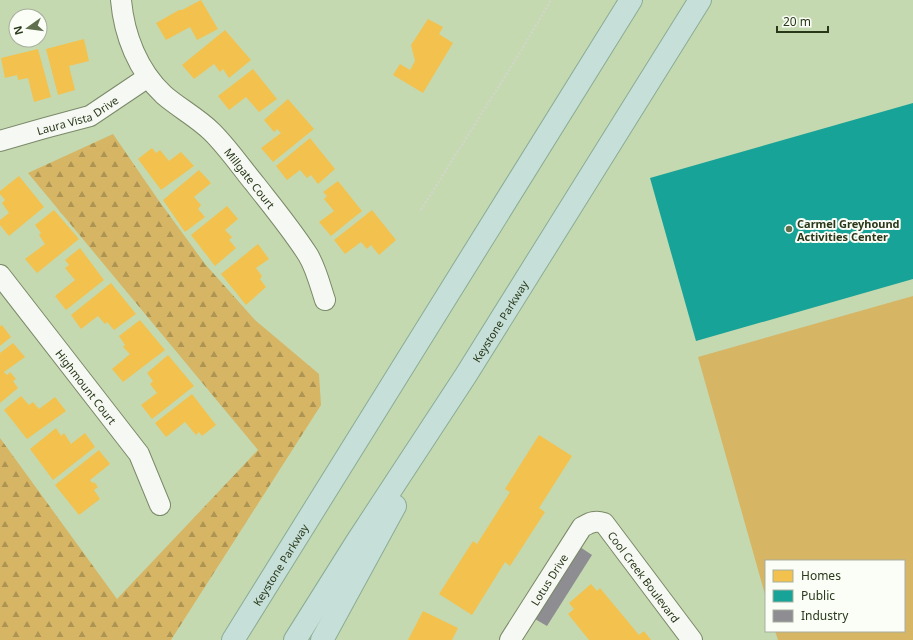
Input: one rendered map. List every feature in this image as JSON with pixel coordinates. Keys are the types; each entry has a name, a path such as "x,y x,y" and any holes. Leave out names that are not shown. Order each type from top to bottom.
{"highway":[{"name":"Keystone Parkway","path":"295,640 356,543 466,375 700,0"},
{"name":"Keystone Parkway","path":"233,640 629,3"},
{"path":"322,640 466,375"},
{"path":"220,640 347,457"}],"street":[{"name":"Millgate Court","path":"121,0 127,31 135,55 148,77 164,95 210,130 221,141 308,255 318,277 325,300"},
{"name":"Laura Vista Drive","path":"0,141 90,116 148,77"},
{"name":"Highmount Court","path":"0,275 139,454 160,505"},
{"name":"Cool Creek Boulevard","path":"590,522 597,521 604,523 692,640"},
{"name":"Lotus Drive","path":"515,638 582,527 590,522"}],"path":[{"path":"421,210 521,51 551,0"}],"green space":[{"path":"113,134 205,264 255,320 319,374 321,405 171,640 0,640 0,438 117,599 258,450 28,173"},
{"path":"913,296 913,640 778,640 775,632 905,632 905,560 765,560 765,594 698,357"}],"building: Homes":[{"path":"201,0 218,29 197,40 190,27 166,40 156,23"},
{"path":"428,19 443,27 439,34 453,43 423,93 393,75 400,64 410,70 415,61 411,45"},
{"path":"225,30 251,60 229,78 223,69 220,72 214,64 194,79 182,65"},
{"path":"84,39 89,61 69,66 75,90 58,95 46,49"},
{"path":"38,49 51,97 34,102 28,78 18,80 17,75 5,78 1,58"},
{"path":"253,69 277,99 259,112 246,97 229,110 218,96"},
{"path":"288,99 314,129 273,162 261,148 281,133 277,129 274,132 264,120"},
{"path":"310,138 335,169 318,184 311,175 307,178 300,170 287,180 276,166"},
{"path":"152,148 156,153 160,150 169,161 181,152 194,166 161,190 138,159"},
{"path":"199,170 211,183 194,197 201,205 198,209 205,217 185,232 163,200"},
{"path":"19,176 44,207 9,236 0,225 0,220 9,213 2,203 5,200 0,194 0,191"},
{"path":"338,181 362,211 331,236 319,222 334,211 324,199 327,196 323,192"},
{"path":"227,206 238,219 225,230 232,237 229,240 236,248 215,266 191,235"},
{"path":"54,210 79,239 37,273 25,259 45,244 39,235 41,233 35,225"},
{"path":"372,210 396,240 379,255 371,245 367,249 361,242 345,254 334,240"},
{"path":"258,244 269,259 256,268 262,276 260,279 266,287 246,305 221,274"},
{"path":"80,248 104,280 66,310 55,296 75,280 65,268 69,265 65,260"},
{"path":"111,283 136,314 114,330 107,322 105,324 98,316 81,329 71,315"},
{"path":"140,320 165,350 123,382 112,369 130,354 123,347 125,345 119,336"},
{"path":"2,325 11,337 0,346 0,326"},
{"path":"13,343 25,357 4,372 7,375 10,372 16,379 13,381 18,388 0,403 0,353"},
{"path":"168,355 194,386 152,419 141,405 157,393 150,384 153,381 147,373"},
{"path":"192,394 216,425 202,436 199,432 196,435 185,422 166,437 155,423"},
{"path":"21,396 29,405 33,402 39,409 55,397 66,411 27,439 4,410"},
{"path":"56,428 61,436 64,433 71,444 85,433 95,447 53,480 30,449"},
{"path":"539,435 572,456 539,508 545,512 510,566 505,562 472,615 439,594 473,541 477,544 510,492 505,489"},
{"path":"99,450 110,464 90,480 98,487 94,490 100,499 79,515 55,485"},
{"path":"591,584 597,591 600,588 639,635 644,631 651,640 589,640 568,614 574,609 569,603"},
{"path":"423,611 458,628 452,640 408,640"}],"building: Public":[{"name":"Carmel Greyhound Activities Center","path":"913,103 913,279 696,341 650,178"}],"building: Industry":[{"path":"580,547 592,555 547,626 535,619"}],"place":[{"name":"Carmel Greyhound Activities Center","path":"789,229"}]}
